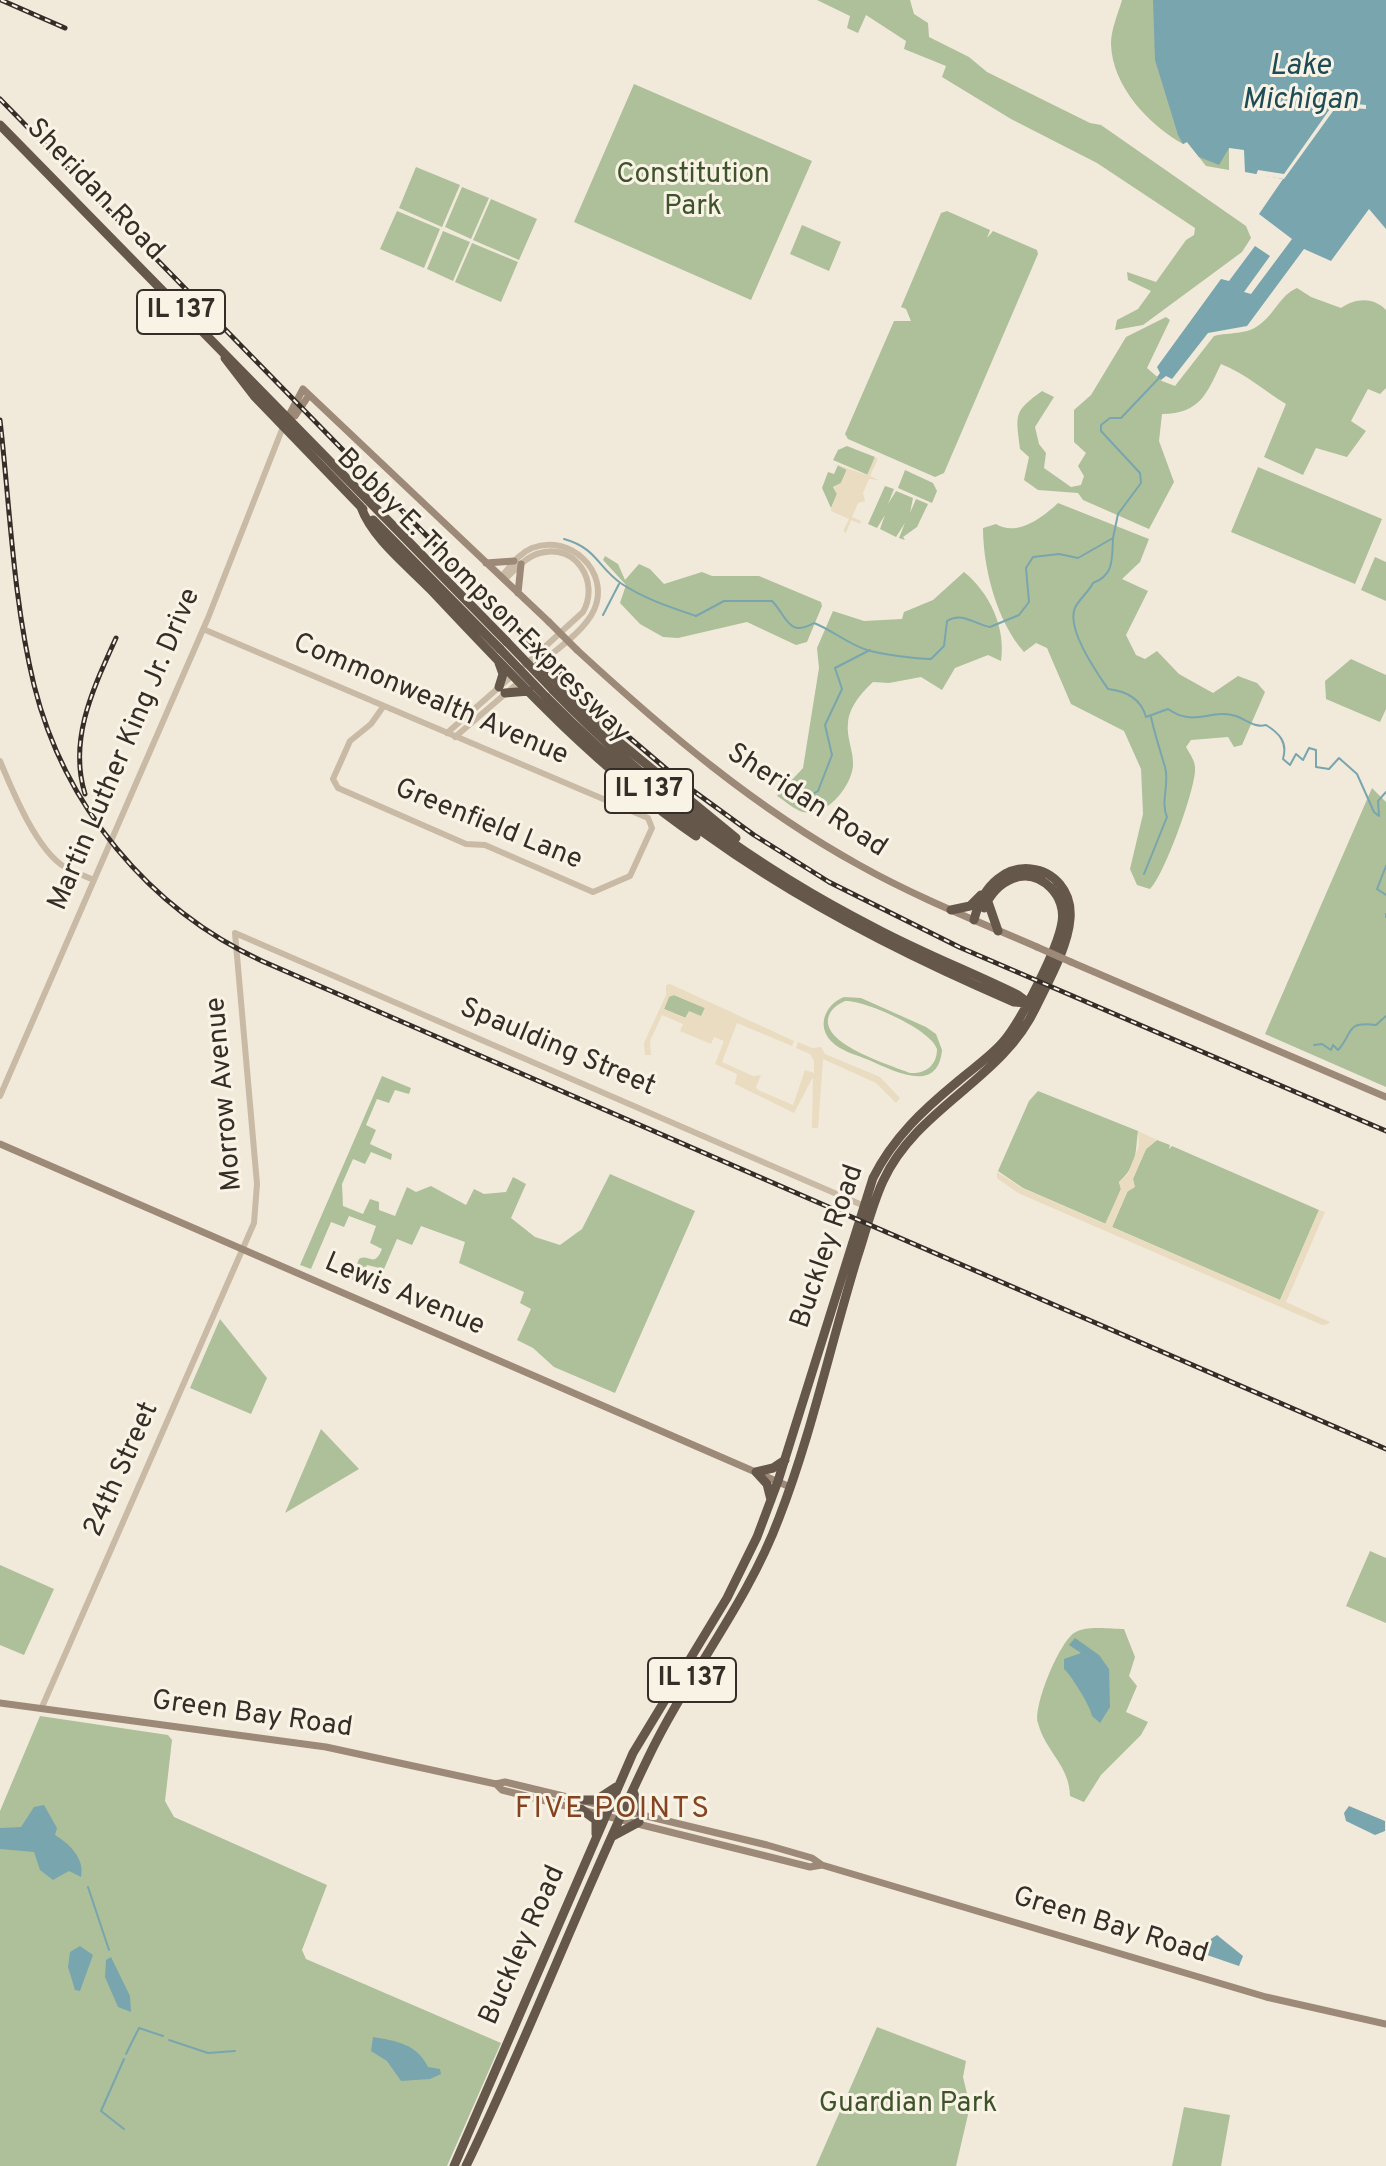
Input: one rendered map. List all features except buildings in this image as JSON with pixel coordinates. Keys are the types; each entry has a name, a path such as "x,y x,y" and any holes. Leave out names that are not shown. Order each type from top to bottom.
{"highway":[{"name":"Sheridan Road","path":"0,125 224,356 232,371 286,422"},
{"name":"Bobby E. Thompson Expressway","path":"286,422 361,507 503,645"},
{"name":"Bobby E. Thompson Expressway","path":"286,422 634,779 761,874 829,915 907,955 1014,1002 1032,1005"},
{"path":"361,507 365,519 498,660 599,760 655,807 723,854 761,874"},
{"path":"498,660 503,674 502,690 529,691"},
{"path":"539,664 613,737 749,848 761,862"},
{"name":"Bobby E. Thompson Expressway","path":"550,693 648,778 761,862 874,928 1011,991 1032,1005"},
{"name":"Buckley Road","path":"466,2166 633,1788 663,1727 751,1580 790,1487 848,1284 884,1178 918,1128 1006,1052 1068,933 1071,917 1067,898 1053,879 1029,868 1002,874 985,896 974,920"},
{"path":"951,910 970,905 985,896 998,931"},
{"name":"Buckley Road","path":"454,2166 619,1785 654,1714 739,1574 771,1502 862,1205 877,1170 897,1139 929,1105 1002,1044 1032,1005"},
{"path":"771,1502 767,1484 756,1472 773,1468 785,1460"},
{"path":"739,1574 751,1580"},
{"path":"594,1841 596,1820 582,1804 596,1800 619,1785"},
{"path":"613,1836 640,1818 633,1788"}],"main road":[{"name":"Martin Luther King Jr. Drive","path":"286,422 306,392"},
{"name":"Sheridan Road","path":"306,392 674,739 756,800 859,865 951,910 1386,1097"},
{"path":"486,563 517,563 518,593"},
{"name":"Lewis Avenue","path":"0,1144 790,1487"},
{"name":"Green Bay Road","path":"0,1703 326,1747 496,1784 505,1782 622,1814 797,1853 822,1865 1251,1993 1386,2024"}],"street":[{"name":"Martin Luther King Jr. Drive","path":"0,1096 203,629 286,422"},
{"path":"503,578 531,548 562,546 582,557 598,586 590,617 539,664 517,677"},
{"path":"447,733 517,677 578,618 586,606 590,590 581,566 565,554 541,553 517,563"},
{"name":"Commonwealth Avenue","path":"203,629 651,820 652,828 632,873 609,887"},
{"path":"455,737 502,690"},
{"name":"Greenfield Lane","path":"383,707 371,724 350,741 334,776 336,787 466,844 485,845 593,892 609,887"},
{"path":"0,761 38,836 64,867 94,880"},
{"name":"Spaulding Street","path":"235,933 862,1205"},
{"name":"Morrow Avenue","path":"235,933 257,1184 254,1223 243,1250"},
{"name":"24th Street","path":"42,1707 243,1250"}],"green space":[{"path":"817,0 910,0 914,14 928,23 929,37 969,57 987,72 1090,123 1101,125 1246,226 1251,238 1242,252 1143,325 1115,330 1117,320 1138,309 1151,291 1128,280 1127,272 1156,282 1186,240 1194,235 1195,228 1097,163 1011,119 942,77 946,66 904,49 906,41 866,15 858,33 847,28 850,16"},
{"path":"1122,0 1196,0 1229,148 1229,170 1206,166 1187,142 1183,144 1170,136 1146,115 1125,89 1113,60 1111,44"},
{"name":"Constitution Park","path":"634,84 812,161 751,300 574,222"},
{"path":"416,167 460,185 442,227 399,208"},
{"path":"462,187 489,198 471,239 445,227"},
{"path":"491,199 537,219 519,260 473,240"},
{"path":"397,211 440,229 424,268 380,249"},
{"path":"947,211 990,230 987,238 993,231 1037,250 1038,254 944,473 935,477 848,439 845,434 894,321 911,321 906,309 901,307 941,213"},
{"path":"802,225 841,242 829,271 790,254"},
{"path":"443,231 470,242 453,281 427,269"},
{"path":"472,243 518,262 501,302 455,282"},
{"path":"1297,288 1311,297 1341,308 1364,300 1386,310 1386,388 1380,394 1368,389 1351,421 1366,431 1347,457 1316,448 1303,475 1264,457 1286,404 1221,364 1206,393 1194,406 1162,414 1159,441 1174,482 1149,529 1083,500 1078,493 1038,490 1024,480 1029,457 1020,449 1019,415 1021,409 1042,391 1054,397 1035,427 1039,444 1046,453 1044,468 1071,487 1081,485 1084,476 1078,466 1086,453 1074,442 1074,410 1091,395 1126,337 1166,317 1170,320 1147,368 1162,381 1175,386 1214,336 1254,328"},
{"path":"847,446 875,457 868,475 833,460 838,450"},
{"path":"838,465 847,469 841,483 833,487 837,494 831,508 822,488 828,472 834,474"},
{"path":"1258,467 1382,519 1355,584 1231,532"},
{"path":"905,470 933,483 937,491 932,503 898,488"},
{"path":"885,486 894,489 888,504 896,491 913,498 910,513 916,499 928,504 917,527 903,537 905,540 899,538 905,523 896,537 880,529 885,515 877,528 868,524"},
{"path":"1058,503 1149,539 1140,562 1122,579 1148,591 1126,635 1136,655 1145,659 1157,651 1179,674 1213,693 1238,676 1257,683 1265,692 1242,745 1234,747 1228,737 1191,740 1186,747 1195,767 1194,780 1178,832 1150,889 1137,885 1130,869 1143,814 1141,769 1124,731 1071,704 1047,648 1036,643 1024,652 1006,626 993,594 983,528 996,524 1021,527 1037,520"},
{"path":"605,556 618,564 625,580 639,564 650,569 664,584 702,572 712,576 759,576 821,602 822,606 807,642 796,645 747,622 678,638 663,637 640,624 620,603 626,585 603,560"},
{"path":"1375,557 1386,562 1386,601 1361,590"},
{"path":"964,572 981,590 994,612 1001,636 1001,661 988,655 955,668 942,690 921,677 889,683 873,682 857,700 849,717 853,766 848,783 836,799 812,813 800,811 777,796 803,768 819,668 817,648 833,611 864,621 902,619 904,612 933,600"},
{"path":"1351,659 1386,675 1386,709 1380,722 1326,699 1325,681"},
{"path":"1372,788 1386,802 1386,1087 1265,1034"},
{"path":"674,995 705,1008 701,1017 686,1018 664,1009 669,996"},
{"path":"844,997 861,998 926,1027 936,1034 942,1050 939,1064 924,1076 913,1076 839,1047 831,1041 824,1028 828,1010","holes":["845,1001 897,1018 923,1033 937,1049 933,1064 921,1072 910,1073 860,1053 836,1037 830,1028 830,1013"]},
{"path":"382,1076 411,1088 409,1094 395,1090 389,1103 377,1099 366,1125 376,1130 370,1144 392,1154 391,1160 371,1152 365,1164 353,1159 342,1184 343,1206 363,1214 370,1199 379,1202 379,1210 395,1216 407,1187 416,1192 431,1186 466,1205 474,1189 484,1194 506,1192 513,1177 526,1184 511,1218 535,1237 560,1245 582,1229 610,1174 695,1211 615,1393 554,1367 533,1348 517,1340 531,1309 520,1303 524,1292 459,1263 465,1242 421,1226 412,1245 397,1239 384,1269 367,1265 359,1282 351,1279 359,1259 374,1259 382,1249 370,1243 376,1226 349,1216 344,1227 331,1222 311,1269 300,1265"},
{"path":"1038,1091 1138,1131 1133,1164 1119,1182 1121,1189 1106,1224 1023,1188 998,1171 1029,1101"},
{"path":"1157,1140 1170,1145 1169,1149 1172,1146 1319,1210 1280,1300 1112,1227 1146,1149"},
{"path":"220,1319 267,1378 251,1414 190,1388"},
{"path":"321,1429 359,1469 285,1513"},
{"path":"1370,1551 1386,1558 1386,1623 1346,1606"},
{"path":"0,1565 54,1589 24,1655 0,1645"},
{"path":"1091,1628 1124,1629 1135,1657 1129,1676 1137,1686 1126,1712 1148,1722 1141,1735 1101,1775 1084,1802 1070,1796 1062,1767 1041,1733 1037,1715 1039,1703 1061,1649 1074,1633"},
{"path":"40,1716 168,1735 172,1740 165,1801 174,1817 327,1885 302,1950 306,1959 501,2043 447,2166 0,2166 0,1811"},
{"name":"Guardian Park","path":"877,2027 966,2061 963,2077 970,2106 956,2166 816,2166"},
{"path":"1184,2107 1230,2115 1221,2166 1172,2166"}],"shaded area":[{"path":"875,457 878,459 870,476 879,480 869,479 863,493 865,501 858,503 852,517 861,521 860,524 851,520 846,533 843,531 849,519 831,511 831,508 837,494 834,487 841,483 847,470 832,463 867,475"},
{"path":"670,984 794,1041 792,1046 737,1023 722,1062 753,1076 761,1075 756,1087 758,1090 793,1105 805,1070 814,1073 814,1061 810,1054 796,1048 798,1042 812,1048 821,1047 825,1054 880,1077 900,1098 896,1103 876,1083 823,1059 818,1128 812,1128 813,1077 794,1113 735,1084 737,1074 715,1064 724,1041 714,1037 711,1044 680,1031 683,1024 662,1015 650,1041 651,1055 645,1055 644,1043 666,995 666,985","holes":["674,995 705,1008 701,1016 689,1011 685,1018 664,1009 669,997"]},
{"path":"1138,1131 1157,1140 1146,1149 1133,1178 1135,1187 1127,1192 1112,1227 1280,1300 1319,1210 1325,1212 1286,1302 1330,1322 1328,1324 1322,1325 1018,1193 997,1178 997,1172 1022,1188 1105,1224 1121,1189 1119,1182 1127,1175 1139,1146"}],"water":[{"name":"Lake Michigan","path":"1153,0 1386,0 1386,229 1369,209 1331,261 1304,249 1247,326 1208,333 1172,379 1166,376 1161,380 1157,377 1160,373 1157,367 1221,279 1229,281 1255,246 1270,256 1244,292 1251,294 1292,239 1259,214 1283,179 1245,172 1244,150 1229,148 1219,165 1199,157 1187,142 1183,144 1155,60"},
{"path":"1075,1638 1099,1655 1109,1669 1110,1707 1100,1723 1092,1716 1080,1691 1064,1669 1064,1659 1081,1653 1069,1645"},
{"path":"44,1805 57,1828 55,1835 71,1847 78,1858 81,1877 69,1871 53,1880 40,1870 34,1852 0,1849 0,1828 21,1827 34,1807"},
{"path":"1349,1806 1385,1821 1385,1831 1375,1835 1346,1821 1344,1813"},
{"path":"1217,1935 1243,1956 1239,1966 1207,1955 1209,1940"},
{"path":"80,1946 93,1955 80,1991 75,1990 68,1967 70,1952"},
{"path":"111,1957 130,1996 131,2012 118,2007 105,1977 106,1960"},
{"path":"373,2037 412,2048 428,2067 440,2069 441,2074 430,2079 401,2081 387,2061 371,2051"}],"pier":[{"path":"1326,101 1366,105 1366,109 1336,107 1284,179 1256,175 1258,170 1284,174 1332,106 1326,105"}],"waterway":[{"path":"564,539 591,553 614,578 631,589 696,616 724,601 772,601 793,627 814,623 867,650 931,659 944,646 947,621 958,617 990,627 1019,615 1029,602 1026,568 1033,557 1059,554 1078,558 1113,538 1118,514 1141,483 1140,473 1101,431 1101,425 1110,418 1121,418 1159,378"},
{"path":"1113,538 1108,571 1093,583 1075,608 1073,616 1083,649 1108,689 1132,697 1141,705 1146,717 1168,709 1186,717 1227,714 1254,725 1266,725 1281,739 1283,759 1290,765 1296,754 1303,760 1309,748 1316,750 1316,767 1329,769 1339,758 1357,774 1374,812 1379,816 1378,801 1386,792"},
{"path":"603,615 619,584"},
{"path":"806,798 818,791 832,755 825,725 842,689 835,668 870,650"},
{"path":"1144,874 1167,817 1164,805 1166,773 1151,717"},
{"path":"1386,866 1377,889 1386,895"},
{"path":"1314,1045 1322,1044 1331,1050 1333,1045 1338,1050 1354,1027 1376,1025 1386,1016"},
{"path":"88,1887 109,1950"},
{"path":"126,2054 139,2028 163,2036"},
{"path":"169,2040 208,2053 235,2051"},
{"path":"124,2059 101,2111 124,2129"}],"railway":[{"path":"1,0 65,28"},
{"path":"0,99 551,663 617,727 684,784 754,835 829,882 959,947 1386,1131"},
{"path":"0,420 21,620 34,685 48,729 66,772 117,849 148,883 183,913 221,939 262,961 1386,1449"},
{"path":"85,794 81,774 82,733 92,694 116,638"}],"district":[{"name":"FIVE POINTS","path":"613,1811"}]}
